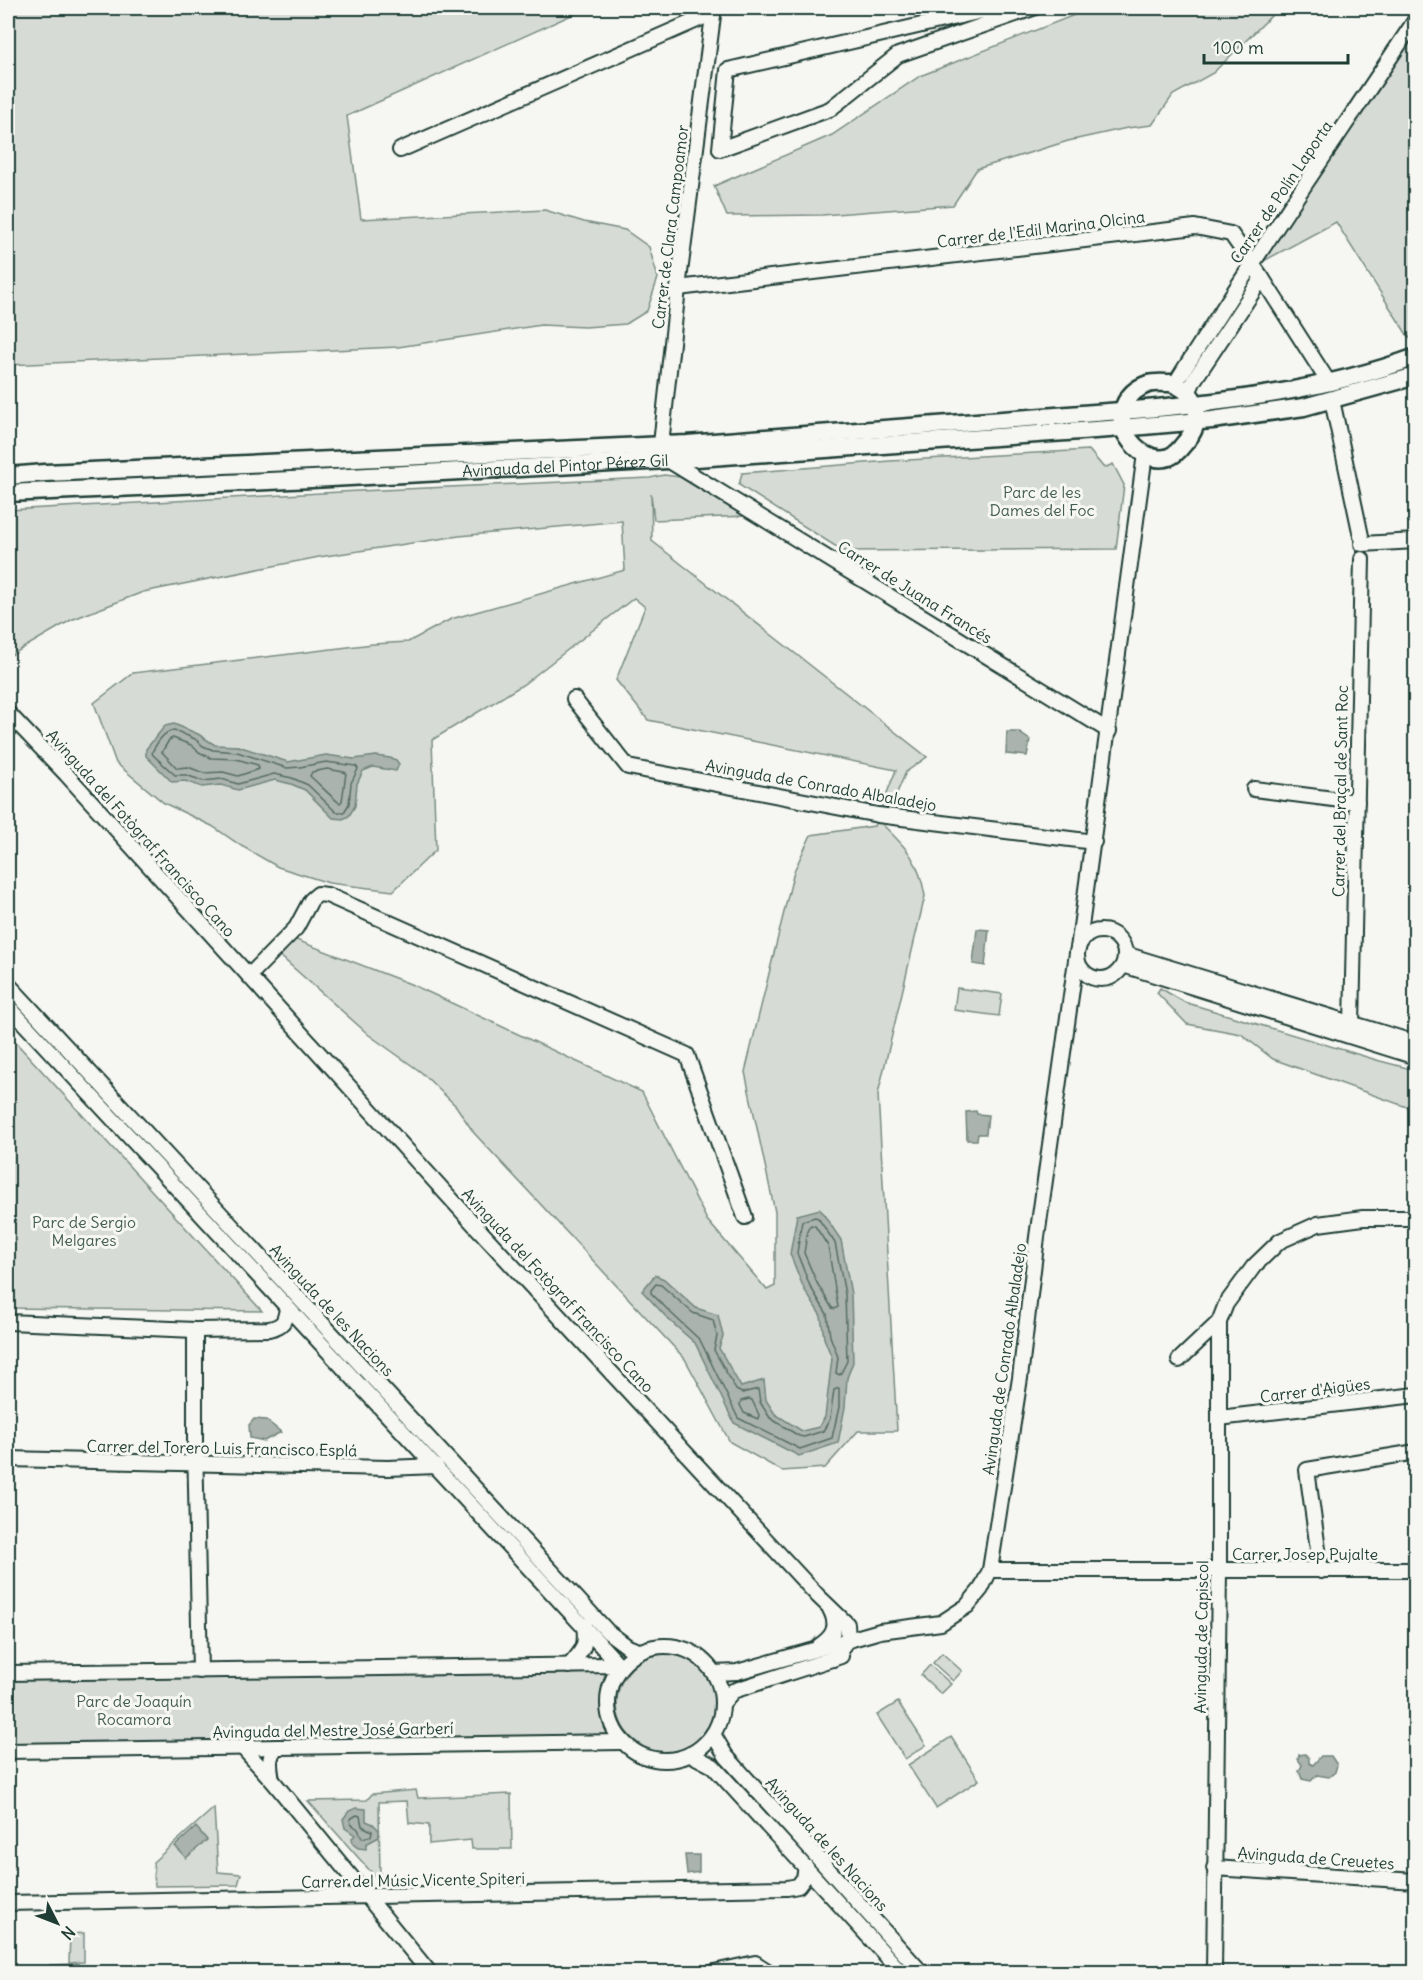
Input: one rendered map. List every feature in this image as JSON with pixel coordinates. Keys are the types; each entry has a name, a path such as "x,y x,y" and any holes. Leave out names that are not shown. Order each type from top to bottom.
{"main road":[{"name":"Avinguda del Pintor Pérez Gil","path":"8,476 377,459 665,452 712,456 1121,419 1189,401 1304,407 1330,392 1416,357"},
{"name":"Avinguda del Pintor Pérez Gil","path":"1330,392 1416,376"},
{"name":"Avinguda del Pintor Pérez Gil","path":"1121,419 1133,393 1148,384 1189,401"},
{"path":"1121,419 1132,445 1145,454 1169,457 1192,435 1189,401"},
{"name":"Avinguda del Pintor Pérez Gil","path":"8,493 665,452 687,444 1121,419"}],"street":[{"path":"995,8 728,70 720,149 830,109 898,55 1033,8"},
{"name":"Carrer de Clara Campoamor","path":"400,150 713,10"},
{"name":"Carrer de Clara Campoamor","path":"665,452 678,288 713,10"},
{"name":"Carrer de Polín Laporta","path":"1189,401 1252,263 1416,19"},
{"name":"Carrer de l'Edil Marina Olcina","path":"678,288 1195,227 1231,234 1262,278 1330,392 1361,540 1416,541"},
{"name":"Carrer de Polín Laporta","path":"1189,401 1199,373 1262,278"},
{"name":"Carrer de Juana Francés","path":"665,452 705,482 1109,730"},
{"name":"Avinguda de Conrado Albaladejo","path":"990,1570 1020,1378 1037,1237 1094,842 1145,454"},
{"path":"705,482 705,473 712,456"},
{"path":"8,470 45,473"},
{"path":"8,498 50,491"},
{"name":"Carrer del Braçal de Sant Roc","path":"1352,1024 1362,559"},
{"name":"Avinguda de Conrado Albaladejo","path":"574,699 628,766 878,815 1094,842"},
{"name":"Avinguda del Fotògraf Francisco Cano","path":"8,713 471,1221 847,1624"},
{"path":"1254,789 1357,802"},
{"path":"249,976 296,928 311,900 318,894 327,895 687,1055 745,1217"},
{"path":"1073,985 1081,980 1109,978 1116,974 1124,959 1118,938 1108,933 1096,932 1087,927 1083,920"},
{"path":"1093,978 1080,968 1078,951 1086,937 1096,932"},
{"path":"1124,959 1416,1043"},
{"path":"1124,959 1416,1057"},
{"name":"Avinguda de les Nacions","path":"8,984 608,1632 628,1647 639,1651"},
{"name":"Avinguda de les Nacions","path":"8,1006 584,1625 620,1667"},
{"name":"Avinguda de Capiscol","path":"1214,1972 1219,1571 1219,1322 1226,1304 1254,1266 1280,1241 1318,1224 1363,1218 1416,1218"},
{"path":"8,1322 195,1330 265,1329 280,1327 286,1320 287,1308"},
{"path":"1179,1360 1219,1322"},
{"path":"195,1330 200,1671"},
{"name":"Carrer d'Aigües","path":"1219,1418 1416,1395"},
{"path":"1321,1571 1307,1470 1416,1452"},
{"name":"Carrer del Torero Luis Francisco Esplá","path":"8,1459 388,1468 436,1466"},
{"path":"714,1673 737,1672 880,1631 941,1623 967,1606 981,1589 990,1570"},
{"name":"Carrer Josep Pujalte","path":"990,1570 1416,1570"},
{"path":"814,1649 829,1639 834,1628 834,1617 827,1605"},
{"path":"837,1657 848,1639 847,1624 880,1631"},
{"path":"569,1666 584,1648 586,1640 584,1625"},
{"path":"722,1704 733,1691 837,1657 864,1638 880,1631"},
{"path":"666,1645 687,1649 702,1659 714,1673 721,1691 722,1704 718,1722 713,1734 690,1754 664,1760 645,1757 622,1742 613,1728 608,1711 608,1691 620,1667 639,1651 648,1647 666,1645"},
{"path":"8,1673 611,1665 620,1667"},
{"name":"Avinguda de les Nacions","path":"713,1734 726,1757 921,1972"},
{"name":"Avinguda del Mestre José Garberí","path":"8,1751 622,1742"},
{"path":"272,1780 269,1760 272,1751 277,1747"},
{"path":"243,1748 272,1780 429,1972"},
{"name":"Avinguda de les Nacions","path":"690,1754 713,1766 901,1972"},
{"name":"Carrer del Músic Vicente Spiteri","path":"8,1903 787,1888 798,1886 804,1878 806,1867"},
{"name":"Avinguda de Creuetes","path":"1214,1868 1416,1881"},
{"path":"714,1972 754,1963 769,1972"}],"green space":[{"path":"8,8 587,8 347,116 361,219 545,210 584,222 625,230 649,247 658,278 647,311 626,324 585,327 541,325 398,347 8,365"},
{"path":"1092,8 1274,8 1271,16 1213,73 1173,95 1152,125 1068,141 977,169 953,205 822,215 727,216 714,186 832,135 920,76"},
{"path":"1415,29 1415,335 1409,338 1336,222 1260,263"},
{"name":"Parc de les Dames del Foc","path":"1089,450 1104,468 1113,464 1124,485 1116,549 843,551 739,485 742,473 890,461"},
{"path":"664,475 680,477 745,516 654,520 651,494 652,541 927,757 906,772 883,825 899,841 916,864 925,896 878,1094 897,1431 858,1431 825,1468 782,1471 730,1442 685,1359 474,1133 456,1106 421,1072 369,1035 278,954 294,939 413,985 642,1092 707,1220 767,1290 775,1286 775,1212 745,1072 794,871 811,835 874,826 896,770 648,720 616,680 645,607 634,598 524,684 432,740 436,850 393,891 329,883 278,867 212,826 164,803 116,763 94,703 133,673 373,644 408,642 451,619 625,570 622,521 459,536 319,557 143,592 71,620 8,657 8,510 650,478"},
{"path":"957,988 1002,994 999,1016 954,1010"},
{"path":"1160,988 1184,1002 1415,1070 1415,1110 1273,1059 1241,1034 1187,1024 1157,993"},
{"name":"Parc de Sergio Melgares","path":"8,1034 262,1311 8,1308"},
{"path":"942,1653 962,1671 953,1681 933,1663"},
{"path":"666,1654 685,1658 700,1669 711,1684 715,1703 711,1722 700,1737 685,1748 666,1752 647,1748 632,1737 621,1722 617,1703 621,1684 632,1669 647,1658"},
{"path":"930,1665 951,1684 941,1694 921,1675"},
{"name":"Parc de Joaquín Rocamora","path":"605,1673 603,1705 612,1736 8,1745 8,1680"},
{"path":"898,1702 926,1745 905,1759 877,1715"},
{"path":"951,1737 979,1780 936,1808 908,1765"},
{"path":"416,1790 418,1798 511,1794 512,1849 472,1849 471,1840 429,1844 429,1825 409,1823 407,1801 379,1802 380,1882 308,1801 367,1800 372,1794"},
{"path":"214,1808 218,1872 241,1874 238,1885 155,1886 153,1862"},
{"path":"84,1933 84,1962 69,1963 70,1934"}],"water":[{"path":"174,724 198,734 215,745 238,746 288,762 326,755 354,759 376,756 396,760 399,764 396,771 373,767 363,771 357,784 355,806 349,816 343,819 333,818 305,790 275,780 238,790 221,785 202,787 185,781 172,782 146,756 146,749 165,726"},
{"path":"1007,732 1018,732 1030,740 1027,756 1006,754"},
{"path":"977,929 989,930 985,966 973,964"},
{"path":"976,1111 977,1114 988,1115 986,1134 978,1134 977,1140 967,1140 966,1112"},
{"path":"820,1209 841,1240 851,1294 853,1362 847,1378 845,1407 838,1443 799,1456 734,1423 695,1343 642,1291 655,1275 664,1279 696,1308 718,1315 723,1336 719,1348 741,1387 764,1380 766,1400 775,1414 802,1431 819,1427 825,1417 832,1358 824,1338 821,1316 804,1289 790,1254 797,1215"},
{"path":"254,1419 266,1420 281,1432 264,1441 250,1438 249,1425"},
{"path":"1305,1754 1309,1758 1309,1763 1313,1765 1321,1756 1331,1756 1337,1765 1335,1772 1329,1777 1317,1775 1311,1781 1302,1779 1299,1771 1302,1765 1298,1759 1299,1755"},
{"path":"356,1808 366,1809 366,1821 379,1830 379,1837 366,1844 366,1849 358,1848 353,1844 352,1838 355,1835 345,1828 343,1819 349,1811"},
{"path":"196,1827 207,1840 186,1858 175,1846"},
{"path":"685,1855 699,1855 699,1872 687,1874"},
{"path":"78,1964 78,1972 50,1972 50,1965"}]}
